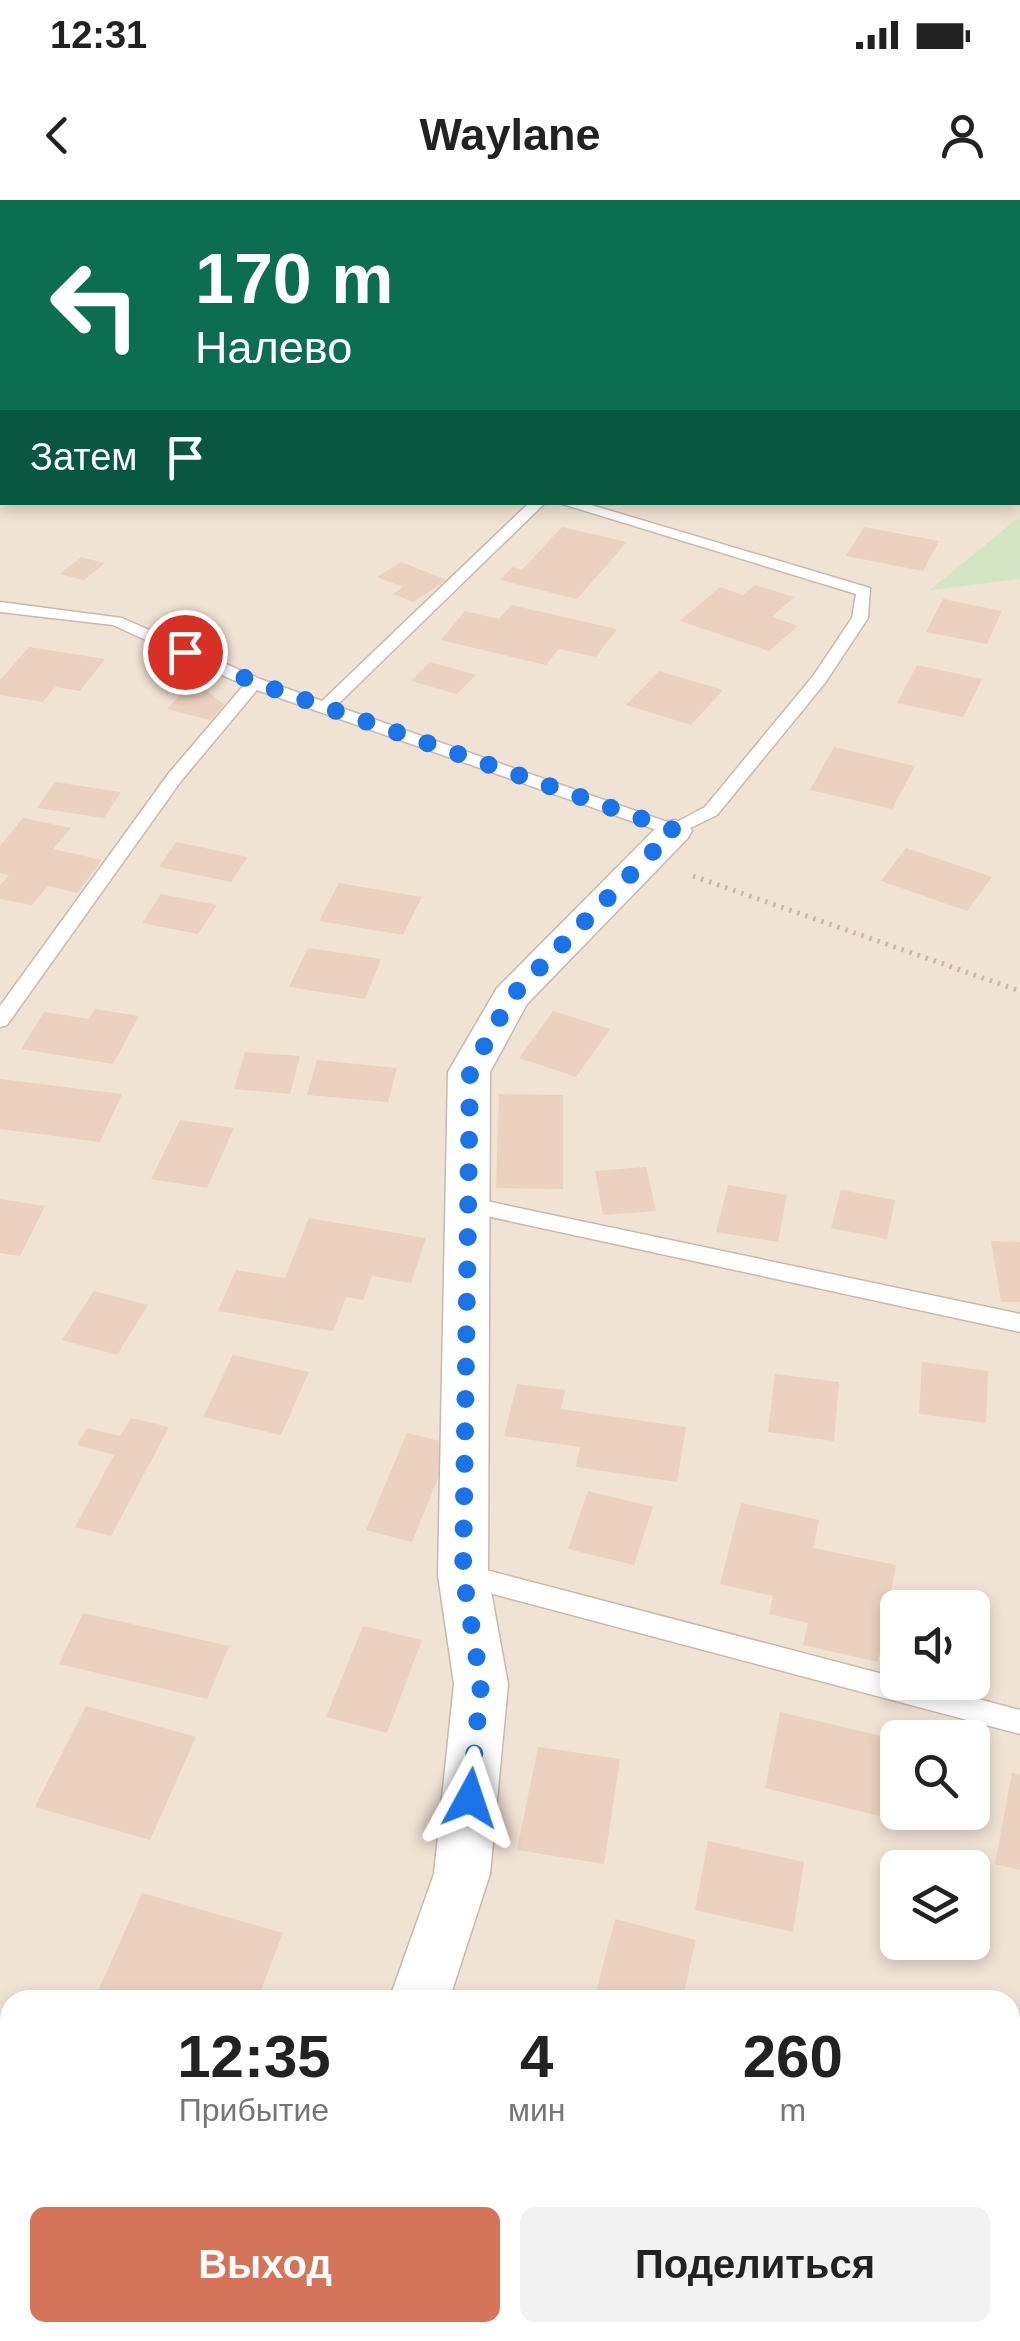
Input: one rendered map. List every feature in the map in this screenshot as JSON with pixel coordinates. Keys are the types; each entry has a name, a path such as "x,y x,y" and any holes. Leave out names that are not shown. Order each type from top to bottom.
{"street":[{"path":"422,1990 462,1874 481,1684 463,1575 470,1072 511,997 660,844"}],"lane":[{"path":"325,708 536,505"},
{"path":"0,607 116,620 254,682 660,844 712,810 819,679 860,618 864,591 573,505"},
{"path":"0,1020 175,777 254,682"},
{"path":"467,1205 1020,1323"},
{"path":"463,1575 1020,1722"}],"path":[{"path":"660,844 1020,991"}],"shaded area":[{"path":"0,505 1020,507 1020,516 932,589 1020,579 1020,1990 0,1990"}],"green space":[{"path":"1020,516 1020,579 930,590"}],"building":[{"path":"562,527 627,542 577,599 500,580 512,567 522,570"},
{"path":"864,527 939,541 923,571 846,556"},
{"path":"81,557 105,563 84,580 60,574"},
{"path":"401,562 447,580 413,602 393,594 403,587 377,577"},
{"path":"755,585 794,597 772,617 798,626 769,651 680,621 720,587 743,595"},
{"path":"943,599 1002,611 987,644 926,632"},
{"path":"511,605 617,629 596,657 559,649 546,665 441,640 465,611 499,619"},
{"path":"29,647 105,659 80,691 55,687 43,702 0,695 0,680"},
{"path":"430,662 476,675 457,694 411,681"},
{"path":"917,665 982,679 963,717 897,703"},
{"path":"659,671 723,690 691,725 626,705"},
{"path":"194,681 225,705 210,720 167,709"},
{"path":"834,747 915,766 892,809 810,790"},
{"path":"55,782 121,792 104,818 37,808"},
{"path":"23,818 71,828 53,849 102,860 77,893 48,886 32,905 0,899 0,885 9,875 0,873 0,846"},
{"path":"176,842 248,857 231,882 159,867"},
{"path":"906,848 992,877 967,911 881,881"},
{"path":"339,883 422,897 403,935 319,921"},
{"path":"161,894 217,905 198,934 142,923"},
{"path":"308,948 381,959 365,999 289,987"},
{"path":"95,1009 139,1016 113,1064 21,1049 44,1012 89,1019"},
{"path":"553,1011 610,1029 576,1077 519,1058"},
{"path":"245,1052 300,1056 290,1094 234,1089"},
{"path":"317,1060 397,1068 388,1102 307,1095"},
{"path":"0,1079 122,1094 100,1142 0,1129"},
{"path":"499,1094 563,1095 563,1189 496,1188"},
{"path":"180,1120 234,1128 207,1188 151,1179"},
{"path":"646,1167 656,1211 603,1215 595,1171"},
{"path":"728,1185 787,1195 778,1242 716,1232"},
{"path":"841,1190 895,1200 887,1239 831,1228"},
{"path":"0,1199 45,1206 20,1256 0,1253"},
{"path":"309,1218 426,1238 411,1283 372,1276 363,1300 346,1297 333,1331 218,1311 236,1270 285,1278"},
{"path":"991,1241 1020,1242 1020,1302 1001,1302"},
{"path":"94,1291 148,1305 117,1355 62,1340"},
{"path":"233,1355 309,1372 281,1435 203,1417"},
{"path":"922,1362 988,1371 986,1423 919,1414"},
{"path":"775,1374 839,1382 834,1441 768,1432"},
{"path":"517,1384 565,1390 561,1409 686,1427 677,1482 576,1467 580,1447 504,1436"},
{"path":"131,1418 169,1427 111,1536 75,1527 114,1455 77,1445 87,1428 120,1436"},
{"path":"407,1433 452,1444 412,1542 366,1530"},
{"path":"588,1491 653,1507 634,1565 568,1549"},
{"path":"741,1503 819,1520 813,1548 896,1565 891,1590 880,1590 878,1662 803,1645 808,1623 769,1614 773,1596 720,1584"},
{"path":"83,1613 229,1646 207,1699 59,1664"},
{"path":"363,1626 422,1640 387,1733 326,1717"},
{"path":"86,1706 196,1737 150,1840 35,1807"},
{"path":"780,1712 880,1736 880,1816 765,1788"},
{"path":"538,1747 620,1759 604,1864 517,1850"},
{"path":"1012,1772 1020,1775 1020,1870 995,1864"},
{"path":"708,1841 804,1862 793,1932 695,1910"},
{"path":"142,1893 283,1933 261,1990 98,1990"},
{"path":"615,1919 696,1940 684,1990 597,1990"}],"route":[{"path":"185,652 254,682 674,830 511,997 470,1072 463,1575 481,1684 470,1798"}]}
